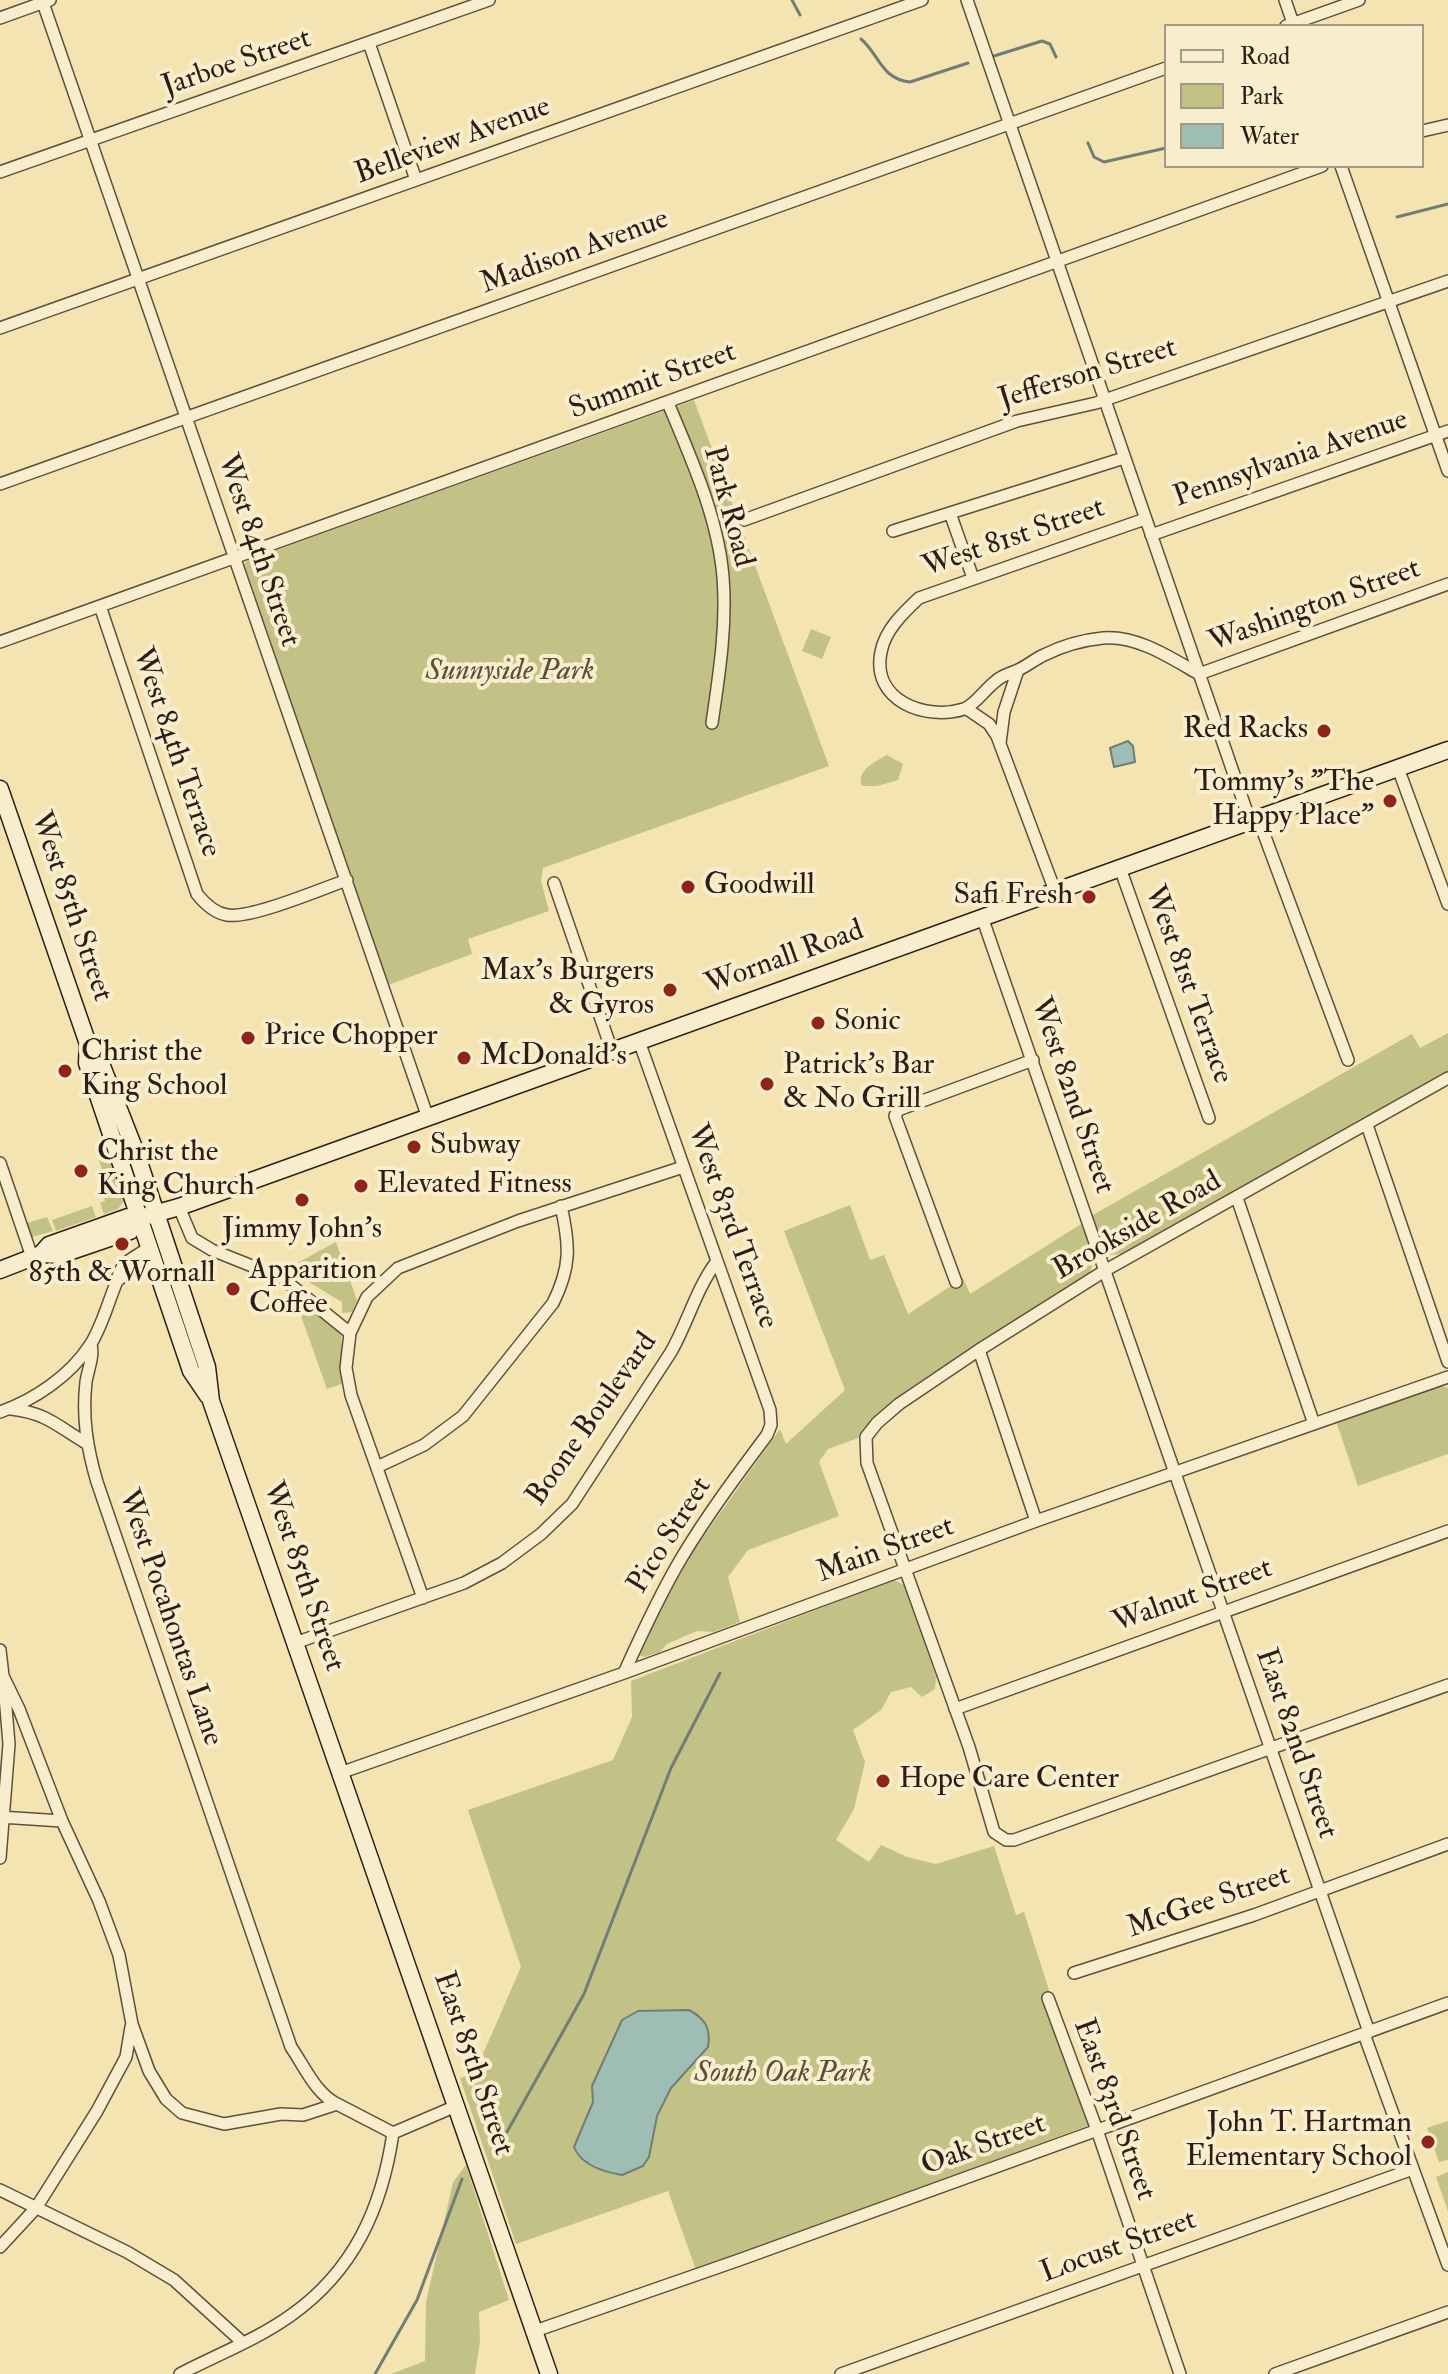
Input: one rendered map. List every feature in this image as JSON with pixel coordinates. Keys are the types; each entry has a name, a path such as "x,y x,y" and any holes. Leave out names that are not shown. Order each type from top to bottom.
{"main road":[{"name":"Wornall Road","path":"0,1270 37,1256 60,1255 130,1231 148,1216 1448,750"},
{"name":"West 85th Street","path":"0,789 88,1044 87,1064 207,1367 211,1401 340,1773"},
{"name":"West 85th Street","path":"148,1216 150,1247 191,1371 211,1401"},
{"name":"East 85th Street","path":"340,1773 549,2374"}],"street":[{"name":"Jarboe Street","path":"0,172 489,0"},
{"name":"Belleview Avenue","path":"0,328 922,0"},
{"name":"West 81st Street","path":"967,0 1199,674 1348,1060"},
{"path":"1285,0 1291,24"},
{"path":"1294,24 1359,0"},
{"path":"0,18 45,1"},
{"name":"West 84th Street","path":"45,1 233,558 428,1118"},
{"path":"369,43 416,180"},
{"name":"Madison Avenue","path":"0,484 1164,69"},
{"path":"1424,131 1448,125"},
{"name":"Summit Street","path":"0,642 1316,168"},
{"path":"1342,168 1448,471"},
{"name":"Jefferson Street","path":"744,520 1017,421 1081,407 1448,281"},
{"name":"Park Road","path":"668,403 708,506 723,574 722,641 712,723"},
{"name":"Pennsylvania Avenue","path":"1151,535 1448,431"},
{"path":"893,531 1124,458"},
{"path":"950,513 973,578"},
{"name":"West 81st Street","path":"967,709 937,713 904,705 887,688 880,657 884,641 898,618 919,598 1145,519"},
{"name":"Washington Street","path":"1199,674 1448,584"},
{"name":"West 84th Terrace","path":"100,606 197,894 213,909 230,916 241,916 347,880"},
{"path":"1055,891 1000,743 989,724 967,709 996,680 1045,654 1076,642 1106,637 1132,642 1199,674"},
{"path":"1000,743 1004,712 1018,670"},
{"path":"1398,768 1448,904"},
{"name":"West 81st Terrace","path":"1120,868 1209,1118"},
{"path":"554,883 612,1051"},
{"name":"West 82nd Street","path":"982,917 1175,1472"},
{"name":"West 83rd Terrace","path":"639,1041 770,1410 769,1430"},
{"path":"956,1282 895,1116 898,1110 918,1101 1033,1060"},
{"name":"Brookside Road","path":"905,1569 867,1463 866,1437 877,1423 899,1404 979,1350 1106,1270 1448,1078"},
{"path":"1367,1125 1448,1362"},
{"path":"0,1163 37,1256"},
{"path":"423,1598 351,1395 346,1368 350,1333 367,1297 398,1268 561,1206 683,1167"},
{"path":"1237,1198 1314,1424"},
{"path":"377,1467 424,1445 463,1416 553,1303 568,1263 561,1206"},
{"path":"179,1207 192,1238 212,1250 282,1278 350,1333"},
{"path":"4,1410 35,1396 66,1372 91,1344 123,1264 150,1247"},
{"name":"Boone Boulevard","path":"295,1643 464,1583 502,1563 541,1534 572,1504 671,1352 702,1284 717,1261"},
{"path":"117,1281 133,1267 147,1265 157,1268"},
{"name":"West Pocahontas Lane","path":"91,1344 86,1382 86,1443 97,1482 291,2047 328,2100 393,2133"},
{"path":"979,1350 1036,1521"},
{"name":"Main Street","path":"340,1773 624,1673 1036,1521 1448,1377"},
{"path":"4,1410 32,1411 86,1443"},
{"name":"Pico Street","path":"624,1673 681,1558 769,1430"},
{"name":"East 82nd Street","path":"1175,1472 1448,2265"},
{"name":"Walnut Street","path":"955,1709 1448,1531"},
{"path":"905,1569 955,1709 994,1832 999,1837 1014,1840 1448,1685"},
{"path":"0,1650 9,1744 0,1858"},
{"path":"3,1676 62,1821 99,1901 119,1955 132,2024 149,2071 166,2099 182,2113 224,2124 281,2114 303,2115 337,2104"},
{"path":"2,1817 62,1821"},
{"name":"McGee Street","path":"1074,1973 1320,1891 1448,1844"},
{"name":"East 83rd Street","path":"1048,1998 1097,2130 1180,2374"},
{"name":"Oak Street","path":"535,2331 1448,2003"},
{"path":"0,2247 36,2208 110,2088 126,2057 132,2024"},
{"path":"180,2374 290,2316 316,2294 340,2269 376,2207 387,2170 393,2133 456,2106"},
{"name":"Locust Street","path":"841,2374 1413,2169"},
{"path":"0,2190 127,2252 174,2280 242,2342"},
{"path":"1275,2374 1448,2312"}],"green space":[{"name":"Sunnyside Park","path":"694,400 829,766 543,868 541,881 549,911 468,939 472,954 388,985 244,564"},
{"path":"811,629 831,637 822,659 802,651"},
{"path":"887,755 903,764 898,780 877,786 862,786 864,771"},
{"path":"1448,1033 1448,1072 1124,1254 1107,1255 1091,1216 1412,1034 1420,1048"},
{"path":"109,1156 124,1201 118,1209 104,1214 100,1203 105,1201 109,1189 99,1160"},
{"path":"850,1205 870,1260 884,1255 908,1314 963,1278 970,1294 1081,1224 1093,1263 1088,1275 901,1395 877,1415 858,1438 828,1449 819,1462 839,1516 748,1550 728,1577 740,1622 713,1632 697,1631 667,1644 660,1652 644,1657 639,1655 691,1554 780,1429 786,1444 845,1390 784,1231"},
{"path":"92,1206 96,1217 56,1231 52,1220"},
{"path":"47,1217 53,1231 32,1237 27,1223"},
{"path":"336,1242 357,1300 352,1312 342,1313 342,1302 292,1272 287,1279 284,1270"},
{"path":"294,1296 336,1326 341,1333 344,1383 327,1389"},
{"path":"1442,1386 1448,1388 1448,1454 1358,1486 1336,1421"},
{"name":"South Oak Park","path":"894,1580 904,1585 936,1677 935,1689 922,1697 911,1687 891,1692 881,1710 853,1730 865,1762 854,1809 836,1840 869,1862 881,1845 907,1857 936,1864 994,1846 1016,1915 1024,1912 1049,1990 1042,1995 1090,2121 1087,2126 696,2270 668,2191 516,2244 460,2078 475,2072 521,1967 468,1810 613,1760 632,1717 631,1681"},
{"path":"1448,2121 1448,2160 1439,2162 1427,2128"},
{"path":"466,2165 509,2300 479,2312 480,2341 475,2374 391,2374 425,2361 426,2302 453,2182"},
{"path":"1448,2172 1448,2211 1436,2177"}],"water":[{"path":"1128,741 1133,746 1135,762 1114,767 1110,748"},
{"path":"689,2010 706,2025 708,2047 671,2088 657,2116 649,2157 643,2166 622,2175 601,2170 582,2159 574,2147 593,2102 592,2086 622,2020 638,2011"}],"waterway":[{"path":"792,0 800,15"},
{"path":"861,39 886,71 900,80 910,82 968,63"},
{"path":"994,56 1042,41 1050,44 1056,57"},
{"path":"1088,143 1094,157 1104,162 1164,148"},
{"path":"1397,217 1448,204"},
{"path":"498,2148 584,1994 671,1768 720,1673"},
{"path":"375,2374 417,2300 462,2179"}],"place":[{"name":"Red Racks","path":"1324,731"},
{"name":"Tommy's \"The Happy Place\"","path":"1390,801"},
{"name":"Goodwill","path":"688,887"},
{"name":"Safi Fresh","path":"1089,897"},
{"name":"Max's Burgers & Gyros","path":"670,990"},
{"name":"Sonic","path":"818,1023"},
{"name":"Price Chopper","path":"248,1038"},
{"name":"McDonald's","path":"464,1058"},
{"name":"Christ the King School","path":"65,1071"},
{"name":"Patrick's Bar & No Grill","path":"767,1084"},
{"name":"Subway","path":"414,1147"},
{"name":"Christ the King Church","path":"81,1171"},
{"name":"Elevated Fitness","path":"361,1186"},
{"name":"Jimmy John's","path":"302,1200"},
{"name":"85th & Wornall","path":"122,1244"},
{"name":"Apparition Coffee","path":"233,1289"},
{"name":"Hope Care Center","path":"883,1781"},
{"name":"John T. Hartman Elementary School","path":"1428,2142"}]}
